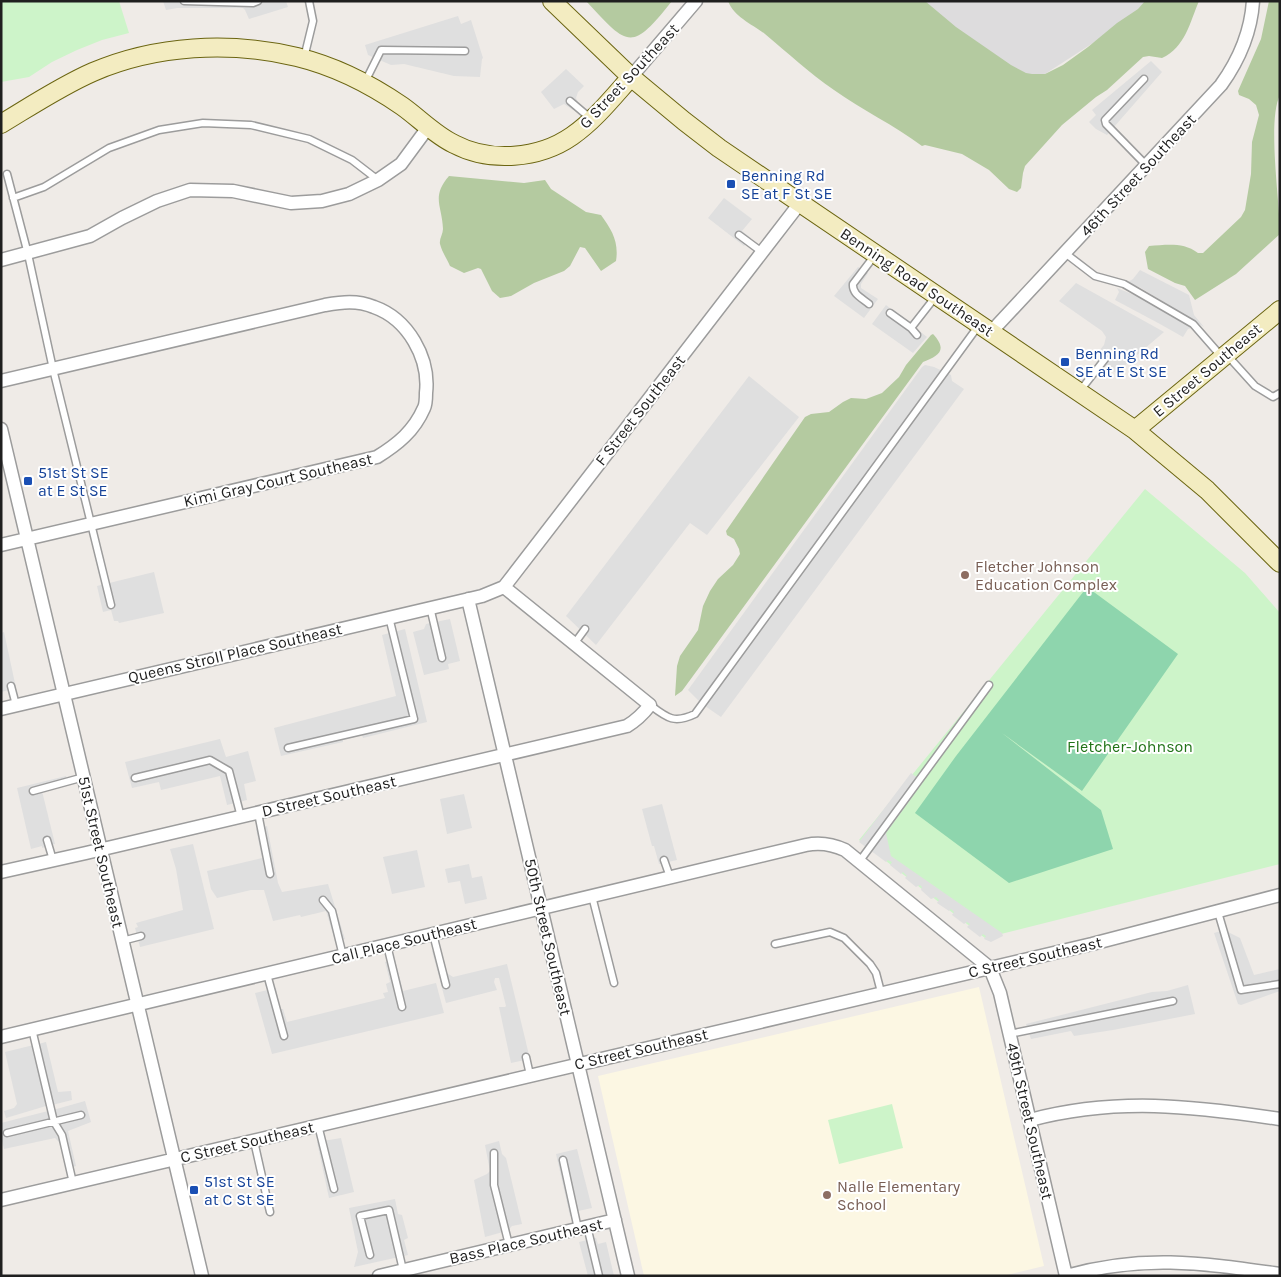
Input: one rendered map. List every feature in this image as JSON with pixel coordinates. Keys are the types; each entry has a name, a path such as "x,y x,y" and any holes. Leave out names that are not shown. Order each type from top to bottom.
{"main road":[{"name":"Benning Road Southeast","path":"552,1 631,77 684,122 719,148 1135,430 1237,518 1280,563"},
{"name":"G Street Southeast","path":"1,124 45,97 110,66 142,56 186,49 223,48 267,52 303,59 328,67 364,83 402,106 449,141 467,150 509,156 530,153 552,146 571,136 592,119 631,77"},
{"name":"E Street Southeast","path":"1135,430 1280,310"}],"street":[{"name":"G Street Southeast","path":"631,77 696,1"},
{"name":"46th Street Southeast","path":"985,328 1065,253 1214,94 1228,75 1244,43 1251,20 1253,1"},
{"path":"1,260 90,236 157,201 190,190 233,191 291,203 322,201 349,194 378,180 400,164 429,126"},
{"name":"F Street Southeast","path":"504,587 800,204"},
{"name":"Kimi Gray Court Southeast","path":"1,381 325,305 346,302 359,302 376,307 392,317 409,333 420,349 426,369 425,406 414,426 398,445 377,457 27,539"},
{"name":"51st Street Southeast","path":"1,428 202,1276"},
{"path":"1,545 27,539"},
{"path":"468,599 482,596 504,587 650,705"},
{"name":"Queens Stroll Place Southeast","path":"1,709 468,599"},
{"name":"50th Street Southeast","path":"468,599 628,1276"},
{"name":"D Street Southeast","path":"1,872 627,726 636,720 650,705"},
{"name":"Call Place Southeast","path":"1,1037 819,843 845,850 990,968"},
{"name":"C Street Southeast","path":"1,1200 1092,944 1280,896"},
{"name":"49th Street Southeast","path":"990,968 998,987 1066,1276"},
{"path":"1030,1120 1077,1110 1139,1105 1173,1106 1280,1119"},
{"name":"Bass Place Southeast","path":"379,1276 615,1220"},
{"path":"1066,1276 1119,1264 1164,1261 1200,1263 1280,1274"}],"lane":[{"path":"184,1 253,3 258,1"},
{"path":"303,59 313,22 310,1"},
{"path":"364,83 381,50 466,51"},
{"path":"1144,79 1105,120 1106,124 1147,166"},
{"path":"570,101 592,119"},
{"path":"13,198 44,187 109,148 160,130 203,124 251,124 310,139 352,160 378,180"},
{"path":"7,174 28,254 53,369 111,605"},
{"path":"739,235 762,252"},
{"path":"1065,253 1094,276 1124,284 1193,324 1255,386 1273,397 1280,393"},
{"path":"869,304 854,292 852,288 876,254"},
{"path":"911,328 937,295"},
{"path":"890,313 911,328 917,335"},
{"path":"650,705 674,720 695,714 985,328"},
{"path":"1079,392 1105,359"},
{"path":"430,607 442,658"},
{"path":"288,748 414,719 389,617"},
{"path":"574,644 586,629"},
{"path":"859,862 989,685"},
{"path":"11,686 16,705"},
{"path":"135,778 210,760 229,771 241,817"},
{"path":"33,791 84,777"},
{"path":"258,813 270,874"},
{"path":"47,840 53,860"},
{"path":"664,860 670,878"},
{"path":"592,896 614,983"},
{"path":"323,900 332,911 343,956"},
{"path":"1218,912 1241,990 1280,984"},
{"path":"775,944 830,932 838,934 870,964 876,973 881,992"},
{"path":"433,934 446,986"},
{"path":"122,940 141,936"},
{"path":"387,945 402,1007"},
{"path":"267,974 284,1036"},
{"path":"1009,1034 1173,1001"},
{"path":"32,1030 54,1122 62,1135 73,1183"},
{"path":"526,1056 530,1075"},
{"path":"7,1134 81,1115"},
{"path":"318,1125 334,1188"},
{"path":"254,1140 270,1212"},
{"path":"494,1153 494,1185 509,1245"},
{"path":"563,1160 582,1228 600,1276"},
{"path":"370,1255 360,1216 388,1210 402,1270"}],"shaded area":[{"path":"163,1 286,1 288,7 249,19 243,8 177,8 166,10"},
{"path":"916,1 1158,1 1031,83"},
{"path":"458,16 461,24 471,20 483,58 480,77 454,76 404,64 391,65 368,55 365,45"},
{"path":"1151,61 1162,72 1107,135 1096,129 1089,122 1096,115 1092,110"},
{"path":"566,69 584,86 578,92 576,98 579,104 573,110 564,104 554,109 541,92"},
{"path":"724,198 752,219 742,231 751,238 744,246 708,218"},
{"path":"858,267 868,273 861,284 861,288 878,299 864,318 834,296"},
{"path":"1140,270 1189,295 1194,315 1204,327 1128,282"},
{"path":"1076,283 1164,332 1116,373 1093,358 1104,345 1106,337 1102,331 1059,301"},
{"path":"1117,288 1139,297 1192,328 1188,329 1183,337 1115,300 1119,292"},
{"path":"886,305 927,337 913,353 872,324"},
{"path":"925,365 951,375 952,381 964,389 721,717 702,704 688,690"},
{"path":"749,376 799,417 707,535 690,523 596,645 566,616"},
{"path":"154,572 164,613 119,623 114,621 111,610 103,612 97,586"},
{"path":"450,619 460,661 448,664 449,669 424,675 413,632 424,629 426,624"},
{"path":"405,629 427,722 363,738 362,735 343,740 343,742 281,756 274,728 396,696 382,635"},
{"path":"4,632 16,688 1,692 1,633"},
{"path":"220,739 226,757 248,751 256,781 244,784 247,800 227,805 220,776 161,790 159,782 132,788 125,762"},
{"path":"911,773 923,782 886,833 891,856 1002,933 1003,936 991,942 984,939 986,936 983,934 980,937 967,927 970,924 967,922 964,924 952,915 954,912 951,909 949,911 937,903 939,900 936,897 931,899 921,890 922,887 920,885 916,887 905,878 907,876 903,872 901,874 890,865 892,862 888,860 886,862 859,842"},
{"path":"66,776 69,785 42,791 55,844 31,849 17,788"},
{"path":"464,794 472,828 447,834 440,799"},
{"path":"662,804 677,860 659,864 642,809"},
{"path":"267,826 278,883 282,892 328,884 345,939 335,941 326,911 273,921 264,890 251,890 217,898 211,889 207,871 262,858 256,829"},
{"path":"193,844 214,929 140,947 135,928 138,927 136,923 183,910 176,869 170,849"},
{"path":"417,850 425,887 392,894 383,857"},
{"path":"469,864 472,878 482,876 487,899 465,904 460,881 448,883 445,869"},
{"path":"1224,930 1240,938 1254,975 1280,969 1280,991 1241,1005 1238,1004 1214,933"},
{"path":"440,949 447,973 453,977 507,964 530,1059 511,1063 499,1007 506,1006 499,978 495,978 494,982 497,990 446,1003 432,951"},
{"path":"395,960 403,991 436,983 444,1013 272,1054 255,993 276,988 280,1009 283,1009 287,1022 385,998 383,993 388,992 386,984 390,982 385,962"},
{"path":"1188,985 1195,1014 1074,1036 1071,1031 1031,1039 1026,1024 1152,992 1167,991"},
{"name":"Nalle Elementary School","path":"979,987 1044,1266 1003,1276 644,1276 598,1076"},
{"path":"46,1042 58,1092 71,1091 72,1100 52,1105 53,1110 85,1101 91,1122 68,1131 76,1166 67,1169 61,1144 55,1138 4,1149 1,1137 1,1123 48,1111 46,1106 6,1118 4,1111 14,1108 17,1104 5,1052"},
{"path":"341,1138 354,1192 329,1198 317,1142"},
{"path":"499,1141 502,1154 506,1158 522,1224 512,1226 510,1230 485,1237 474,1180 490,1171 485,1145"},
{"path":"577,1149 592,1208 578,1211 579,1214 570,1216 556,1154"},
{"path":"395,1199 398,1214 402,1215 408,1238 404,1240 408,1255 354,1267 358,1252 349,1208"},
{"path":"596,1238 598,1244 606,1242 614,1276 588,1276 579,1242"}],"green space":[{"path":"1,1 119,1 129,33 102,40 77,50 52,62 29,77 1,82"},
{"path":"586,1 672,1 647,29 638,36 629,37 611,27"},
{"path":"728,1 925,1 956,27 1011,65 1026,73 1045,74 1063,65 1088,47 1117,23 1138,9 1145,1 1199,1 1186,34 1176,48 1162,58 1143,57 1107,90 1062,125 1025,166 1021,188 1017,192 1009,189 989,170 962,154 925,145 922,146 845,97 816,77 765,34 734,12"},
{"path":"1269,1 1280,1 1280,95 1276,107 1274,142 1280,234 1236,274 1195,300 1185,286 1148,269 1145,252 1149,246 1168,245 1187,247 1198,253 1203,253 1241,217 1245,210 1251,174 1252,142 1259,115 1256,105 1249,99 1239,95 1238,91 1261,39"},
{"path":"449,176 524,183 545,180 551,189 586,212 601,215 614,236 617,254 616,261 601,271 585,248 580,247 570,266 564,271 534,283 511,296 500,298 492,291 481,269 478,268 464,273 450,266 442,250 440,242 443,229 439,196 440,190"},
{"path":"933,334 940,344 940,352 923,362 682,691 675,696 677,666 680,656 698,630 703,606 710,591 740,554 734,539 727,535 726,531 805,417 811,414 829,412 851,398 866,399 882,393 899,377 906,365"},
{"name":"Fletcher-Johnson","path":"1145,489 1245,573 1280,613 1280,864 985,938 859,840"},
{"path":"1087,587 1178,654 1082,791 1002,733 1101,810 1113,849 1009,883 915,813 956,756"},
{"path":"892,1104 903,1148 839,1164 828,1120"}],"place":[{"name":"Benning Rd SE at F St SE","path":"731,184"},
{"name":"Benning Rd SE at E St SE","path":"1065,362"},
{"name":"51st St SE at E St SE","path":"28,481"},
{"name":"Fletcher Johnson Education Complex","path":"965,575"},
{"name":"51st St SE at C St SE","path":"194,1190"},
{"name":"Nalle Elementary School","path":"827,1195"}]}
